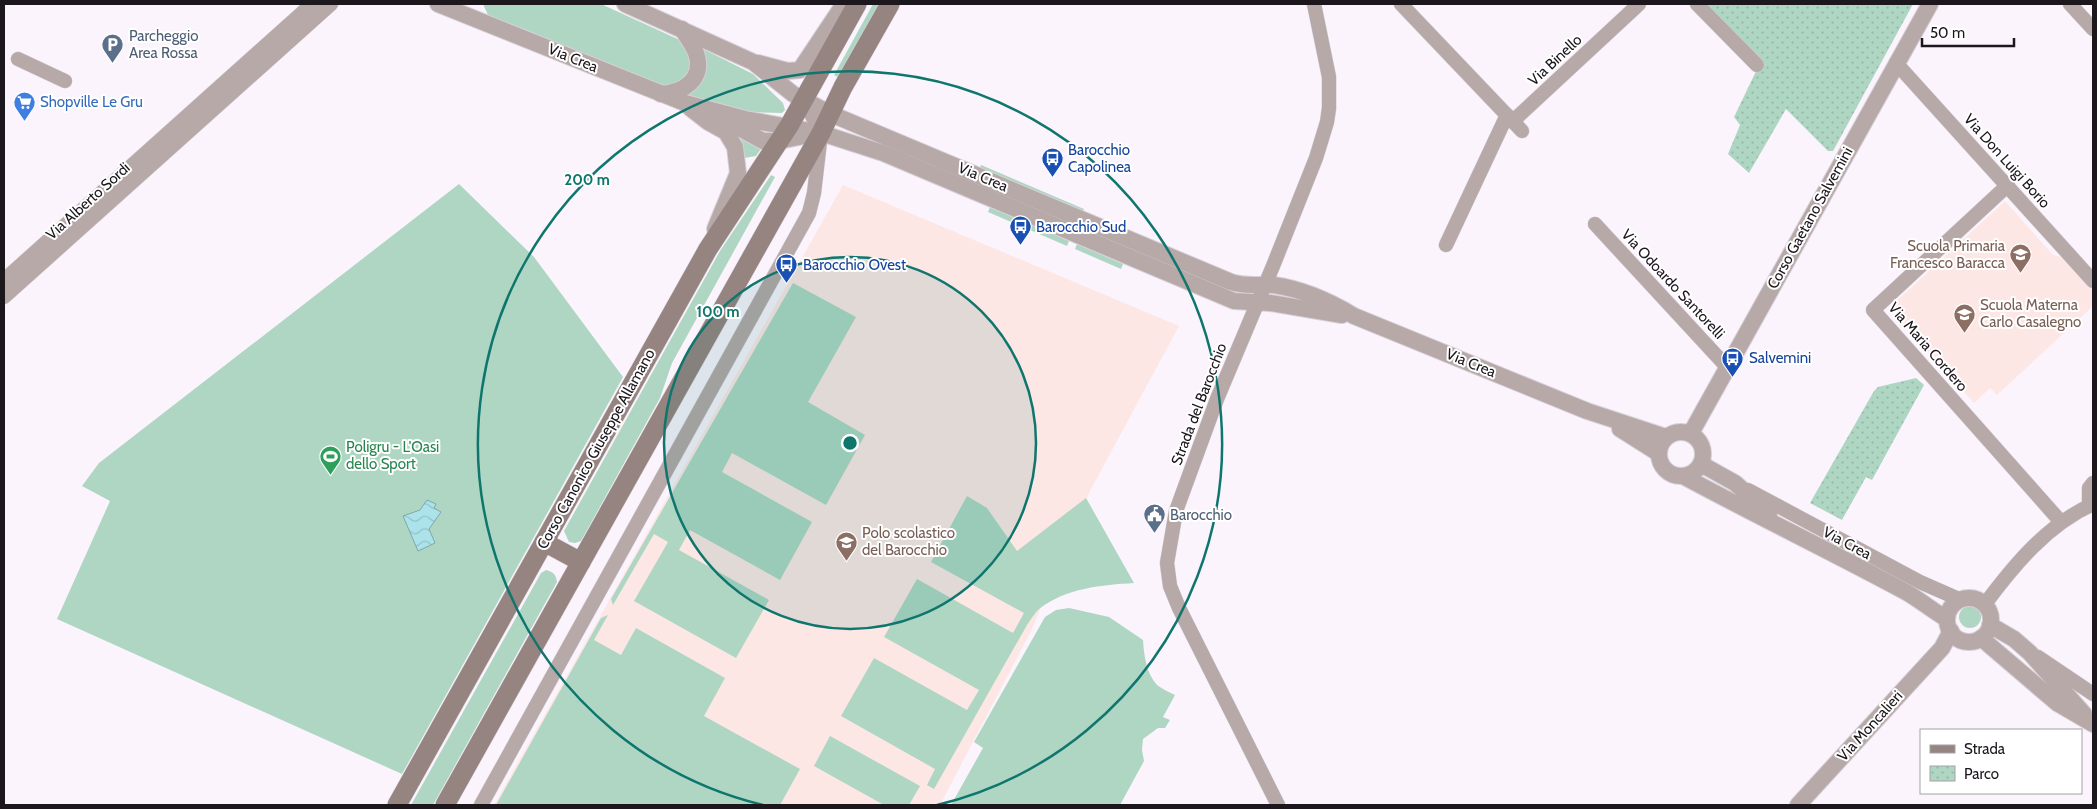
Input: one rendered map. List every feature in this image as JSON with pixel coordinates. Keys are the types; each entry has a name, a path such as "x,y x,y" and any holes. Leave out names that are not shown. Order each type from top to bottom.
{"main road":[{"name":"Corso Canonico Giuseppe Allamano","path":"398,805 708,248 784,134 857,4"},
{"path":"445,805 821,133 890,4"},
{"path":"544,542 580,562"}],"street":[{"name":"Via Alberto Sordi","path":"242,67 255,42 298,4"},
{"name":"Via Alberto Sordi","path":"4,297 190,123 242,67 312,4"},
{"name":"Via Alberto Sordi","path":"4,280 331,4"},
{"name":"Via Crea","path":"438,4 659,94 708,110 738,129 763,141 784,134 821,133 883,153 1234,301 1257,302 1354,316"},
{"path":"476,4 485,23"},
{"name":"Via Crea","path":"625,4 752,62 803,99 831,114 1231,282 1243,286 1276,286 1336,305 1354,316 1588,411 1666,437"},
{"path":"752,62 788,71 800,70 844,4"},
{"name":"Strada del Barocchio","path":"1278,805 1179,608 1170,586 1167,563 1176,511 1217,399 1316,158 1327,122 1329,77 1314,4"},
{"name":"Via Binello","path":"1514,122 1639,4"},
{"path":"1697,4 1756,65"},
{"name":"Corso Gaetano Salvemini","path":"1691,434 1930,4"},
{"path":"2070,4 2093,29"},
{"path":"1404,6 1514,122 1446,245"},
{"path":"659,94 674,93 681,90 688,86 696,74 698,62 696,54 682,29"},
{"path":"18,59 65,81"},
{"name":"Via Don Luigi Borio","path":"1896,63 2093,281"},
{"path":"480,805 809,213 814,194 821,133 803,99"},
{"path":"685,103 708,122 726,132 735,147 738,158 738,173 708,248"},
{"name":"Via Maria Cordero","path":"2008,185 1872,310 2061,522"},
{"name":"Via Odoardo Santorelli","path":"1595,224 1728,367"},
{"name":"Via Crea","path":"1588,411 1658,453"},
{"path":"1678,432 1691,434 1701,443 1703,457 1701,464 1697,470 1683,476 1668,473 1663,467 1658,453 1666,437 1678,432"},
{"name":"Via Crea","path":"1701,464 1920,582 1954,619"},
{"name":"Via Crea","path":"1683,476 1756,516 1786,528 1954,619"},
{"name":"Via Crea","path":"1735,483 1786,528"},
{"path":"1984,604 2043,537 2061,522 2091,505 2089,488 2093,483"},
{"path":"1985,632 1989,611 1984,604 1973,598 1954,619 1967,642 1985,632 2014,639 2030,653 2092,723"},
{"name":"Via Moncalieri","path":"1798,805 1942,648 1954,619"},
{"path":"1985,632 2057,703 2092,723"},
{"path":"2030,653 2093,694"}],"shaded area":[{"name":"Polo scolastico del Barocchio","path":"843,185 1179,326 1090,491 1031,631 940,805 494,805"},
{"path":"2005,201 2053,255 2061,257 2093,291 2093,306 1997,395 1990,388 1974,403 1888,309"}],"green space":[{"path":"483,4 601,4 682,41 688,47 691,73 669,89 495,22 488,15"},
{"path":"873,4 880,4 839,78 834,75"},
{"path":"1702,4 1913,4 1833,151 1828,151 1786,109 1749,173 1728,154 1740,125 1734,117 1760,63"},
{"path":"699,47 753,74 783,103 785,110 782,113 749,112 679,96"},
{"path":"737,135 763,146 756,156 744,158 743,147"},
{"path":"981,165 1084,209 1082,213 979,170"},
{"path":"771,175 775,177 672,363 660,398 581,541 569,542 564,531 720,251"},
{"name":"Poligru - L'Oasi dello Sport","path":"459,184 534,257 623,377 402,774 57,619 110,501 82,486 99,463"},
{"path":"990,207 1069,241 1067,246 988,212"},
{"path":"1077,244 1123,264 1121,269 1075,249"},
{"path":"793,283 856,317 808,402 865,435 826,505 732,453 722,472 812,522 780,580 690,530 679,550 769,600 736,658 634,601 668,542 654,534 613,605 611,599"},
{"path":"1916,378 1924,385 1872,480 1866,477 1842,520 1810,503 1874,391 1878,387"},
{"path":"967,496 987,508 1017,551 1086,498 1134,583 1109,585 1072,592 1050,602 1034,614 934,789 927,785 935,769 841,716 874,658 967,710 979,690 884,637 917,579 1013,633 1024,613 931,562"},
{"path":"546,570 554,574 557,582 433,805 411,805 541,573"},
{"path":"1970,606 1978,609 1981,617 1978,625 1970,628 1962,625 1959,617 1962,609"},
{"path":"1069,608 1109,617 1143,640 1146,664 1150,675 1157,685 1175,695 1163,717 1170,720 1165,728 1158,728 1143,739 1144,761 1120,805 951,805 983,748 974,742 1045,617 1056,610"},
{"path":"608,615 594,640 621,655 636,628 725,678 704,716 800,769 780,805 496,805 601,618"},
{"path":"830,736 920,786 909,805 884,805 814,766"}],"water":[{"path":"427,500 436,504 434,508 441,512 429,529 435,543 418,551 403,516 420,510"}],"place":[{"name":"Parcheggio Area Rossa","path":"113,64"},
{"name":"Shopville Le Gru","path":"24,121"},
{"name":"Barocchio Capolinea","path":"1052,178"},
{"name":"Barocchio Sud","path":"1020,246"},
{"name":"Scuola Primaria Francesco Baracca","path":"2021,274"},
{"name":"Barocchio Ovest","path":"787,284"},
{"name":"Scuola Materna Carlo Casalegno","path":"1964,333"},
{"name":"Salvemini","path":"1733,377"},
{"name":"Poligru - L'Oasi dello Sport","path":"330,475"},
{"name":"Barocchio","path":"1154,534"},
{"name":"Polo scolastico del Barocchio","path":"846,561"}]}
